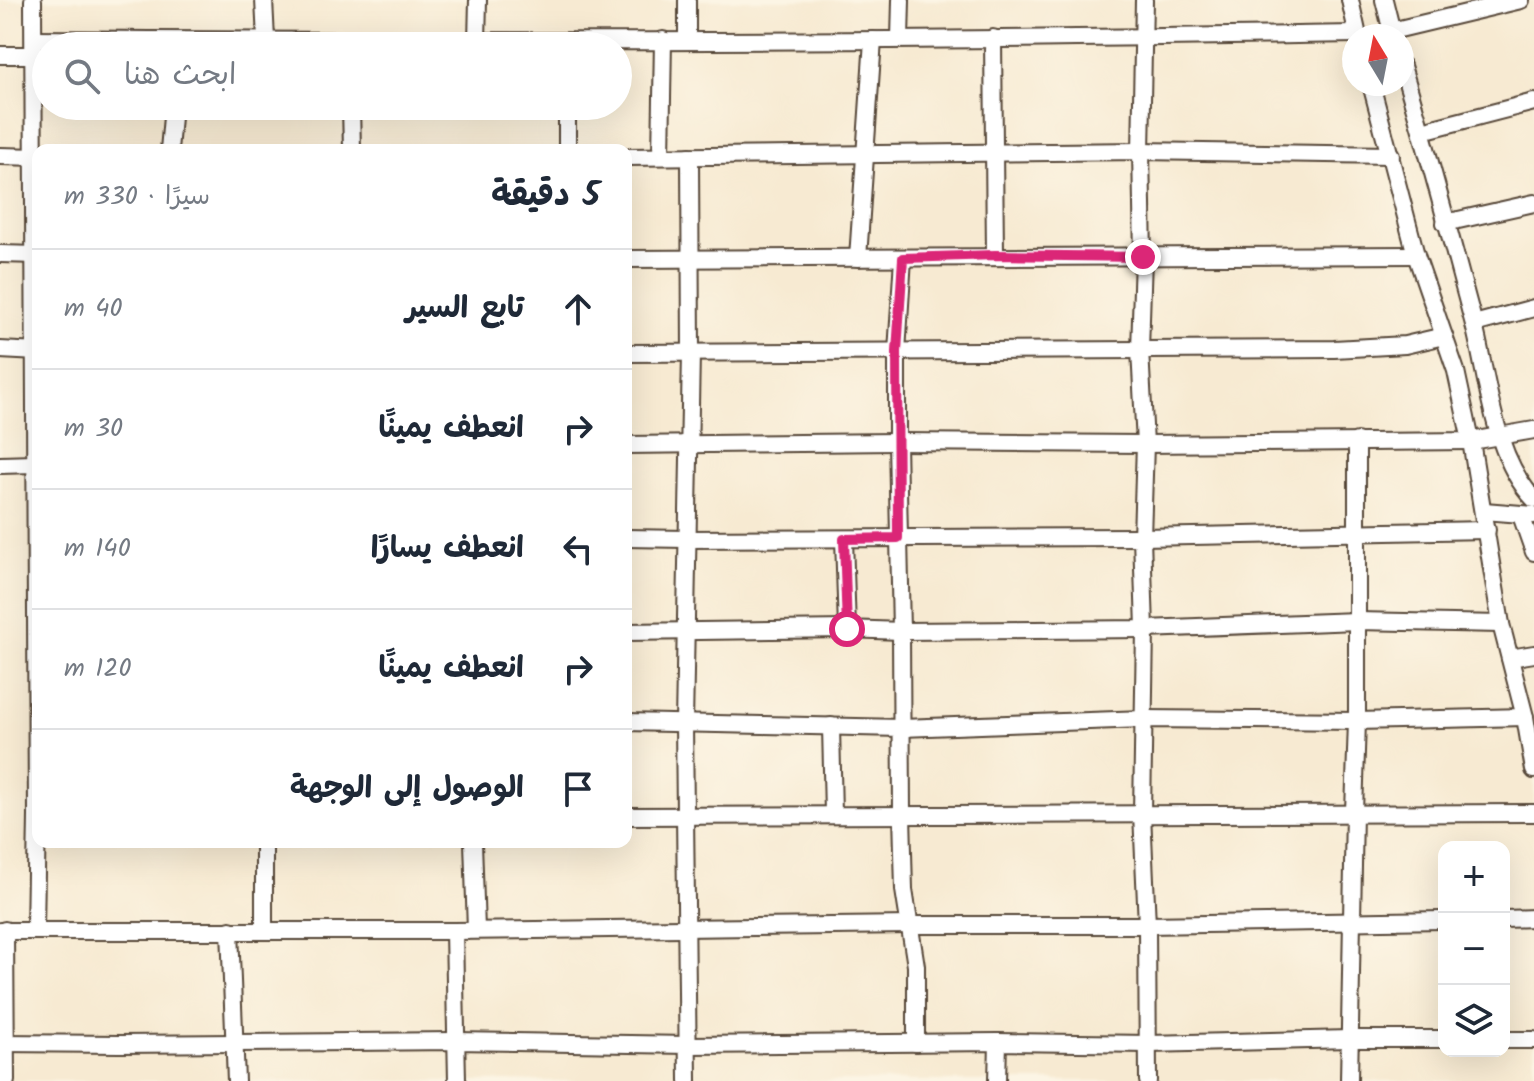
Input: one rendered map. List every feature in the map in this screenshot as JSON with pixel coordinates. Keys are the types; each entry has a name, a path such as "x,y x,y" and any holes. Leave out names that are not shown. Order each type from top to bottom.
{"street":[{"path":"33,0 34,32"},
{"path":"264,0 266,32"},
{"path":"477,32 478,0"},
{"path":"687,0 687,40"},
{"path":"900,39 901,0"},
{"path":"1144,0 1140,350 1145,444 1142,813 1147,925 1148,1081"},
{"path":"1350,0 1355,24"},
{"path":"1384,0 1390,24"},
{"path":"1414,28 1521,0"},
{"path":"632,41 1342,35"},
{"path":"993,38 995,255"},
{"path":"661,156 663,40"},
{"path":"858,258 873,40"},
{"path":"0,55 32,47"},
{"path":"1374,96 1416,255 1456,371 1484,511 1501,624 1525,717 1534,770"},
{"path":"1411,96 1474,324 1500,436 1514,470 1534,499"},
{"path":"1422,131 1534,102"},
{"path":"35,120 36,144"},
{"path":"170,144 172,120"},
{"path":"351,120 352,144"},
{"path":"567,120 567,144"},
{"path":"632,157 1141,151 1391,155"},
{"path":"0,156 32,157"},
{"path":"688,1081 684,724 691,353 690,156"},
{"path":"1445,223 1534,203"},
{"path":"0,254 32,255"},
{"path":"632,259 1416,255"},
{"path":"903,258 897,352 902,814 904,890 916,966 916,1043"},
{"path":"1474,324 1534,308"},
{"path":"632,353 1334,349 1405,345 1444,336"},
{"path":"0,350 32,352"},
{"path":"632,445 1471,441 1534,430"},
{"path":"1349,1081 1357,721 1357,441"},
{"path":"0,465 32,464"},
{"path":"1484,511 1528,515 1534,552"},
{"path":"632,538 1142,537 1487,530"},
{"path":"844,539 847,629"},
{"path":"632,632 1145,629 1357,621 1501,624"},
{"path":"1510,658 1534,654"},
{"path":"632,722 902,728 1144,719 1357,721 1525,717"},
{"path":"831,726 833,814"},
{"path":"632,816 1534,813"},
{"path":"35,929 37,848"},
{"path":"264,848 264,930"},
{"path":"473,848 476,930"},
{"path":"1510,919 1534,918"},
{"path":"6,1081 3,930 454,931 1438,920"},
{"path":"230,930 236,1081"},
{"path":"454,931 457,1081"},
{"path":"4,1043 1149,1044 1438,1039"},
{"path":"1510,1040 1534,1040"},
{"path":"997,1081 998,1042"}],"route":[{"path":"847,629 844,539 898,538 897,352 903,258 995,255 1143,257"}]}
